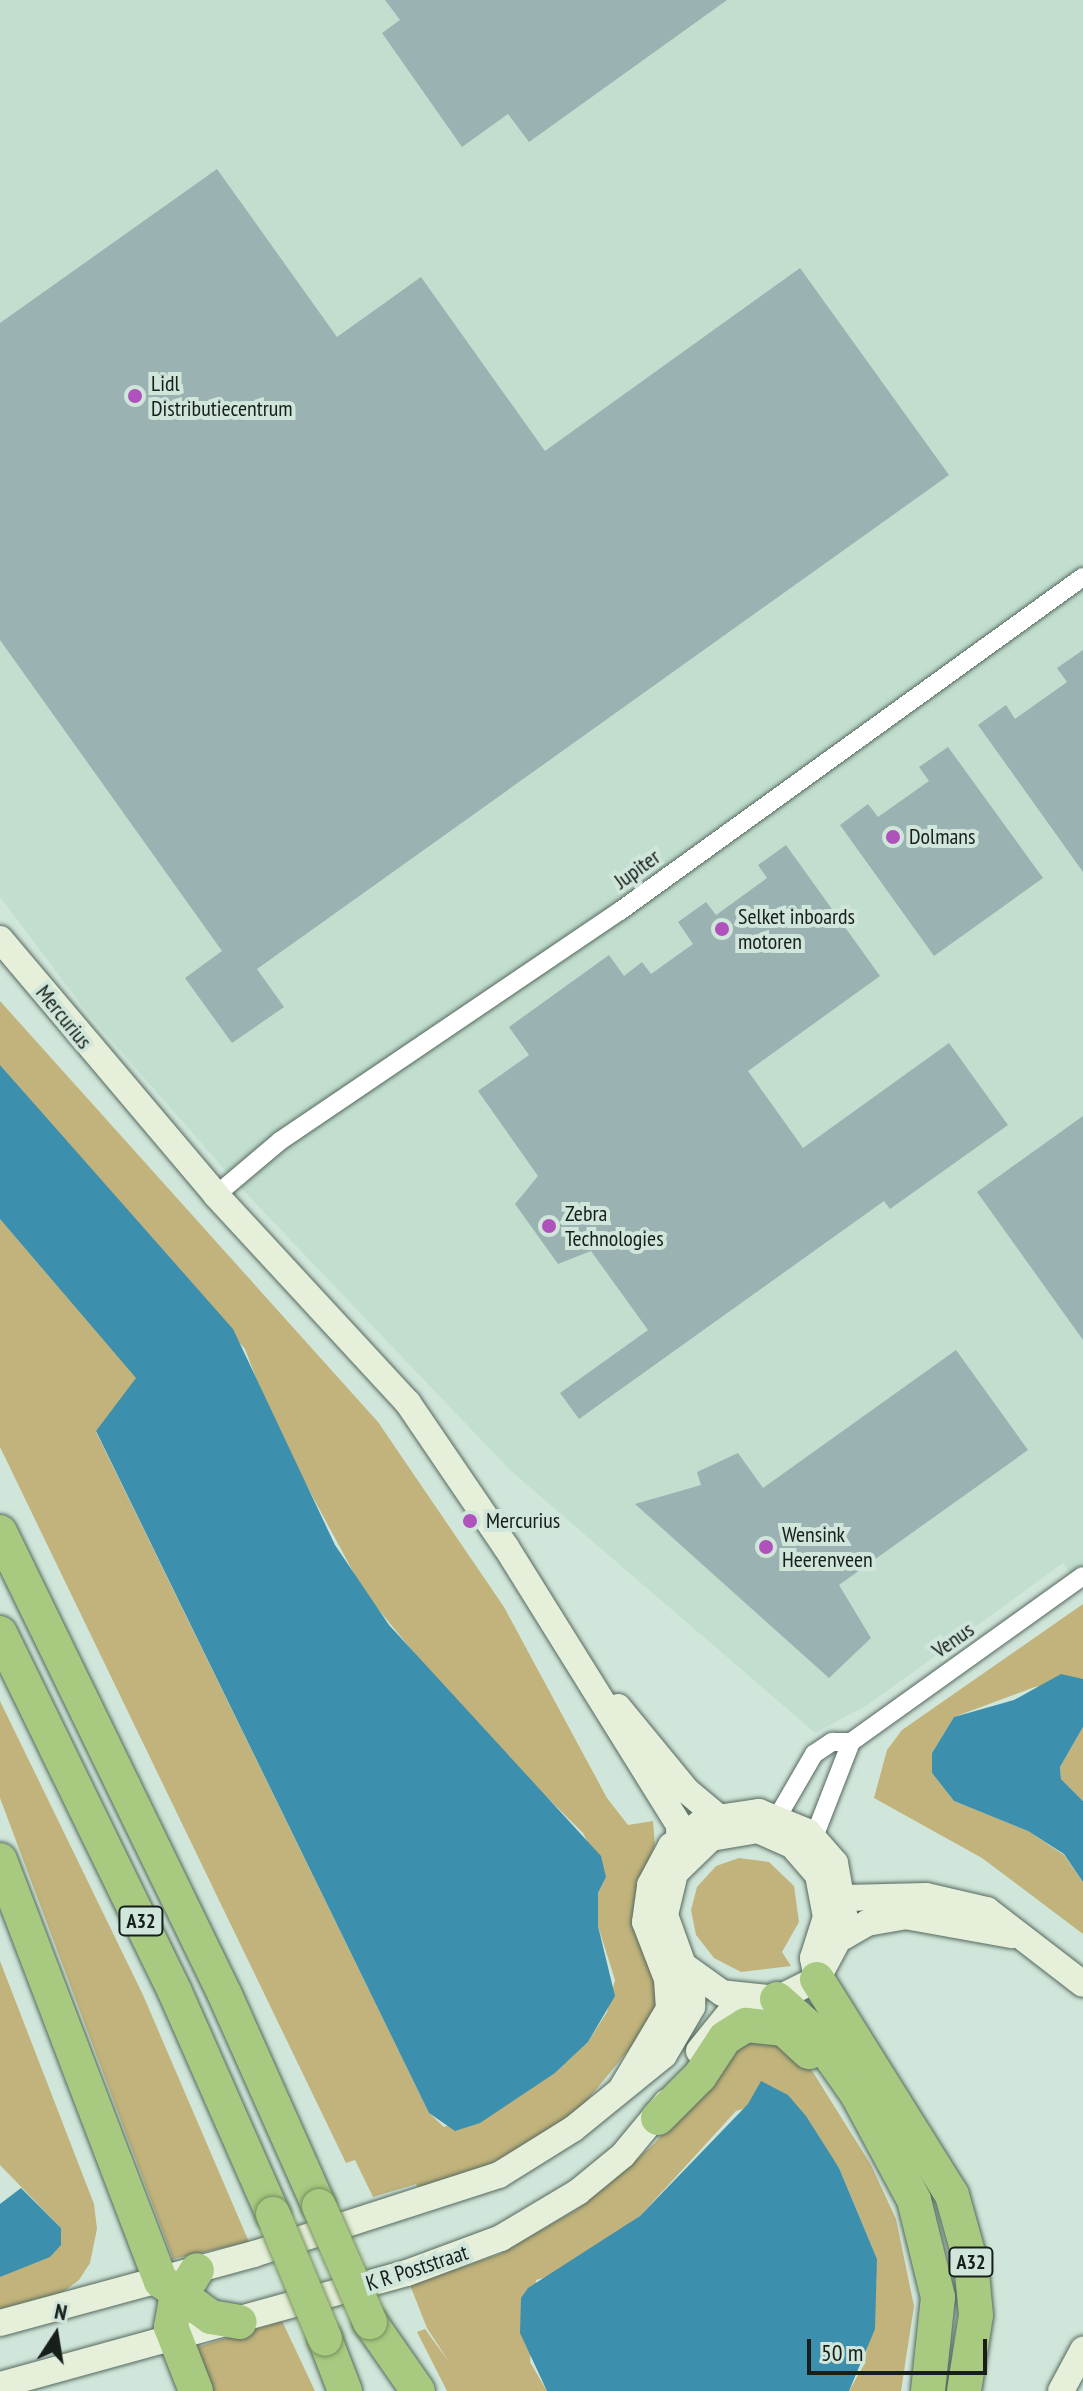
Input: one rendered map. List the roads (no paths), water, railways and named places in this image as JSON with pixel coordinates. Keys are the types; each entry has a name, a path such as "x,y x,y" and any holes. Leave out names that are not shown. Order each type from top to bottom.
{"highway":[{"name":"A32","path":"0,1532 218,1980 370,2322 397,2391"},
{"name":"A32","path":"0,1633 175,1992 273,2214 345,2391"},
{"path":"0,1860 179,2283 211,2317 240,2322"},
{"name":"A32","path":"817,1979 952,2195 971,2263 976,2315 964,2391"},
{"name":"A32","path":"777,1999 806,2022 857,2094 896,2161 928,2243 938,2339 928,2391"},
{"path":"658,2118 700,2076 725,2038 760,2023 794,2035 821,2069 857,2094"},
{"path":"179,2283 172,2315 175,2341 196,2391"},
{"name":"A32","path":"370,2322 418,2391"}],"main road":[{"name":"Mercurius","path":"0,939 216,1195 408,1403 573,1657 681,1836"},
{"name":"Mercurius","path":"573,1657 687,1791 717,1816"},
{"path":"622,2088 669,2009 663,1969 649,1942 646,1904 655,1870 681,1836 717,1816 748,1811 772,1824 814,1837 835,1863 834,1893 813,1958 817,1979"},
{"path":"680,1864 719,1835 772,1824"},
{"path":"772,1824 806,1857 834,1893 843,1937"},
{"path":"0,2323 179,2283 486,2181 549,2145 664,2055 686,2022 696,1988 693,1977 670,1941 665,1915 680,1864 681,1836"},
{"path":"834,1893 902,1895 955,1901 1009,1921 1019,1936 1083,1984"},
{"path":"693,1977 740,2000 777,1999 817,1979 843,1937 867,1923 905,1916 1019,1936"},
{"name":"K R Poststraat","path":"0,2385 175,2341 407,2273 501,2238 578,2192 658,2118 715,2026 740,2000"},
{"path":"1061,2391 1083,2350"}],"street":[{"name":"Jupiter","path":"216,1195 275,1144 620,911 1083,577"},
{"name":"Venus","path":"772,1824 814,1754 832,1742 851,1742 1083,1576"},
{"path":"814,1837 851,1742"}],"water":[{"path":"0,1065 233,1329 335,1545 389,1625 601,1856 606,1877 598,1893 598,1926 615,1996 588,2042 555,2073 480,2123 455,2131 429,2113 96,1431 136,1378 0,1219"},
{"path":"1061,1674 1083,1679 1083,1727 1060,1767 1061,1779 1083,1801 1083,1882 1064,1854 1028,1831 954,1801 932,1773 932,1753 954,1717 1014,1700"},
{"path":"761,2081 788,2095 806,2116 839,2168 877,2259 875,2329 849,2391 547,2391 520,2333 521,2298 528,2288 640,2216 748,2104"},
{"path":"21,2188 61,2228 61,2245 50,2257 0,2277 0,2204"}],"place":[{"name":"Lidl Distributiecentrum","path":"135,396"},
{"name":"Dolmans","path":"893,837"},
{"name":"Selket inboards motoren","path":"722,929"},
{"name":"Zebra Technologies","path":"549,1226"},
{"name":"Mercurius","path":"470,1521"},
{"name":"Wensink Heerenveen","path":"766,1547"}]}
